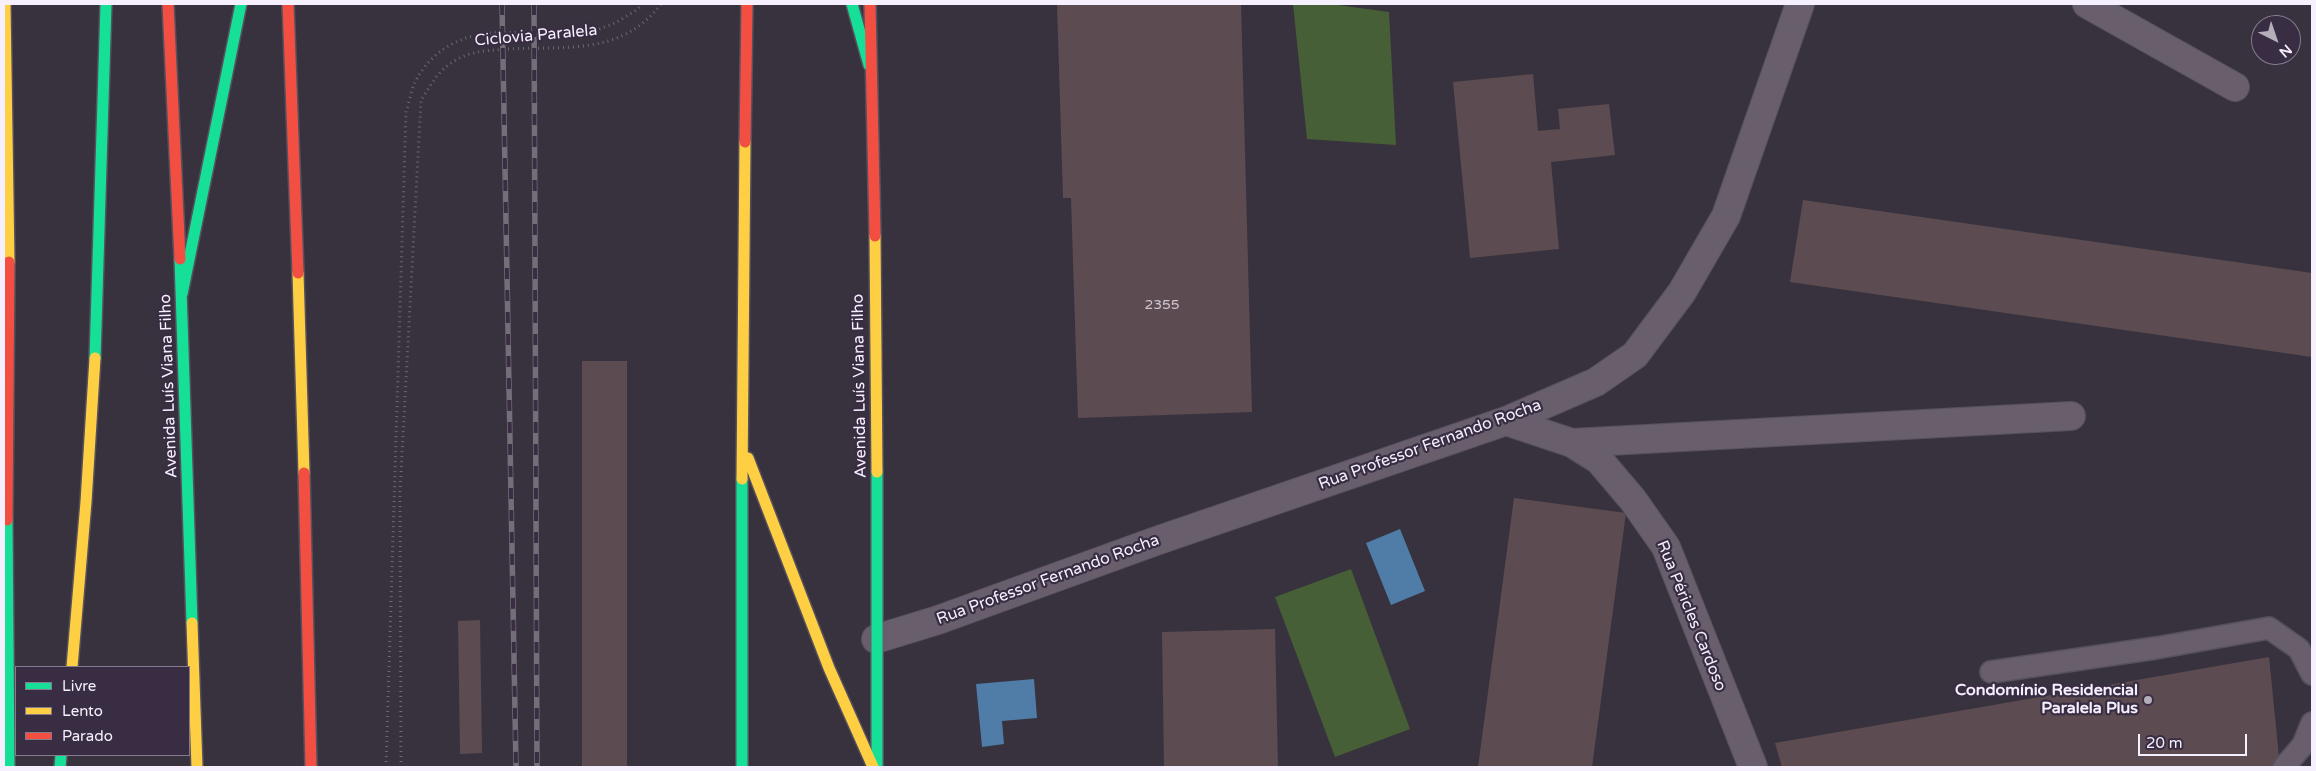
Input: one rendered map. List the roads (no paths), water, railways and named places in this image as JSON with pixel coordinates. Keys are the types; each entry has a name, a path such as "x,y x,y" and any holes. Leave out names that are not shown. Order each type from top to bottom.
{"main road":[{"path":"5,4 10,337 6,547 9,767"},
{"path":"72,666 83,557 98,304 102,215 106,4"},
{"name":"Avenida Luís Viana Filho","path":"168,4 182,294 196,767"},
{"path":"182,294 241,4"},
{"path":"288,4 302,382 312,767"},
{"path":"742,767 742,442 747,4"},
{"path":"852,4 869,65"},
{"name":"Avenida Luís Viana Filho","path":"870,4 869,65 878,406 876,639 878,767"},
{"path":"742,442 822,650 873,767"}],"street":[{"name":"Rua Professor Fernando Rocha","path":"876,639 938,620 1165,538 1506,421 1596,382 1635,355 1682,292 1726,216 1800,4"},
{"path":"2087,4 2235,88"},
{"path":"1572,442 2071,416"},
{"name":"Rua Péricles Cardoso","path":"1506,421 1572,442 1599,460 1633,500 1666,547 1746,764"}],"lane":[{"path":"1991,672 2156,648 2269,628 2299,649 2312,674"},
{"path":"2284,767 2303,745 2312,723"}],"water":[{"path":"1400,529 1425,591 1391,605 1366,543"},
{"path":"1034,679 1037,718 1002,721 1004,744 982,747 976,684"}],"railway":[{"path":"502,4 516,767"},
{"path":"534,4 537,767"}],"place":[{"name":"Condomínio Residencial Paralela Plus","path":"2148,700"}]}
